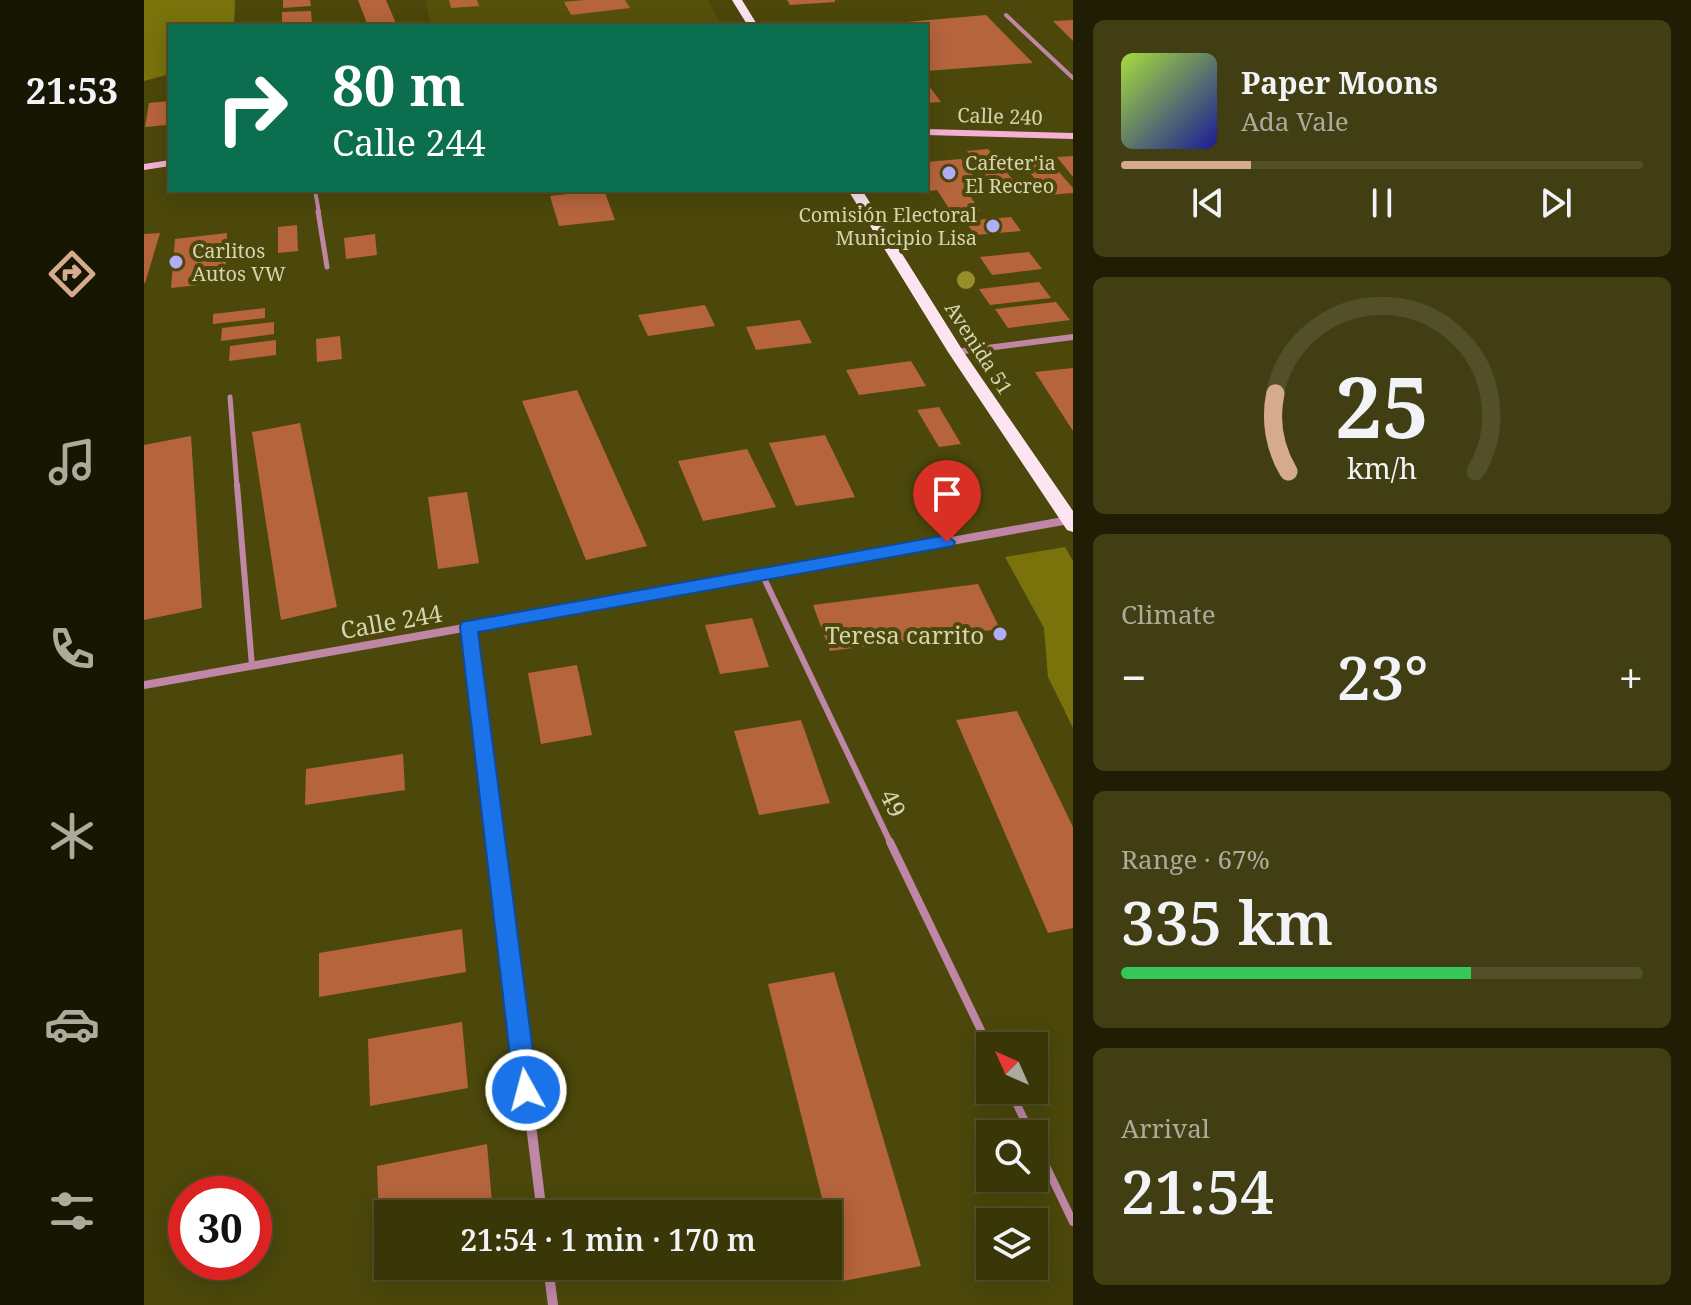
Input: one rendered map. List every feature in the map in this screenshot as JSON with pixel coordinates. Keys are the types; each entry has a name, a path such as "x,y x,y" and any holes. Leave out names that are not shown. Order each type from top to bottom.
{"main road":[{"path":"737,0 752,24"},
{"name":"Calle 240","path":"928,132 1073,136"},
{"path":"144,167 168,163"},
{"name":"Avenida 51","path":"856,192 956,352 1071,523"}],"street":[{"path":"956,352 1073,337"},
{"name":"Calle 244","path":"144,685 762,574 1071,523"},
{"path":"469,627 540,1200"},
{"path":"550,1280 553,1305"}],"lane":[{"path":"1006,15 1073,78"},
{"path":"315,192 327,267"},
{"path":"230,397 252,666"},
{"name":"49","path":"762,574 982,1032"},
{"path":"1048,1170 1073,1222"}],"shaded area":[{"path":"144,0 235,0 234,24 168,24 168,75 144,81"},
{"path":"425,0 707,0 721,24 431,24"},
{"path":"1065,547 1073,561 1073,728 1048,677 1044,628 1005,557"}],"building":[{"path":"283,0 310,0 311,6 283,8"},
{"path":"358,0 386,0 396,24 367,24"},
{"path":"449,0 477,0 479,6 451,8"},
{"path":"625,0 630,8 571,15 564,2"},
{"path":"787,0 835,0 835,2 790,5"},
{"path":"311,11 312,24 282,24 282,12"},
{"path":"986,15 1033,63 928,71 928,24 884,24"},
{"path":"1073,20 1073,41 1053,21"},
{"path":"928,85 941,102 928,103"},
{"path":"168,101 168,125 145,127 149,103"},
{"path":"988,149 1017,185 995,187 967,151"},
{"path":"1044,155 1073,188 1073,193 1049,195 1017,158"},
{"path":"1073,156 1073,177 1057,157"},
{"name":"Cafeter'ia El Recreo","path":"961,159 981,186 965,188 980,211 952,213 937,190 931,191 928,187 928,162"},
{"path":"605,192 615,220 559,226 550,196"},
{"name":"Comisión Electoral Municipio Lisa","path":"1011,217 1021,231 975,235 965,221"},
{"path":"297,225 298,251 278,253 278,227"},
{"path":"160,233 145,283 144,283 144,234"},
{"path":"227,233 225,282 171,288 175,239"},
{"path":"375,234 377,255 346,259 344,238"},
{"path":"1029,252 1042,269 992,275 980,257"},
{"path":"1039,282 1051,298 990,305 979,289"},
{"path":"1056,302 1070,320 1008,328 995,309"},
{"path":"705,305 715,326 648,336 638,315"},
{"path":"265,308 265,318 213,324 213,314"},
{"path":"800,320 812,343 756,350 746,327"},
{"path":"274,322 274,334 221,341 222,328"},
{"path":"340,336 342,359 317,362 316,339"},
{"path":"276,340 276,355 229,361 230,346"},
{"path":"911,361 926,386 859,395 846,370"},
{"path":"1073,368 1073,431 1035,372"},
{"path":"577,390 647,546 586,560 522,401"},
{"path":"939,407 961,444 939,447 917,410"},
{"path":"300,423 337,607 281,620 252,432"},
{"path":"825,435 855,497 796,506 769,443"},
{"path":"191,436 202,608 144,620 144,445"},
{"path":"747,449 776,507 703,521 678,461"},
{"path":"467,492 479,563 438,569 428,497"},
{"path":"978,584 1000,629 830,651 813,605"},
{"path":"752,618 769,667 720,674 705,625"},
{"path":"577,665 592,735 541,744 528,673"},
{"path":"1017,711 1073,827 1073,928 1048,933 956,720"},
{"path":"801,720 830,803 759,815 734,731"},
{"path":"403,754 405,790 305,805 306,769"},
{"path":"462,929 466,972 319,997 319,953"},
{"path":"834,972 921,1266 843,1281 842,1200 823,1200 768,984"},
{"path":"462,1022 468,1088 370,1106 368,1039"},
{"path":"487,1144 492,1200 378,1200 377,1166"}],"place":[{"name":"Cafeter'ia El Recreo","path":"949,173"},
{"name":"Comisión Electoral Municipio Lisa","path":"993,226"},
{"name":"Carlitos Autos VW","path":"176,262"},
{"name":"Teresa carrito","path":"1000,634"}],"route":[{"path":"526,1090 469,627 947,542"}]}
